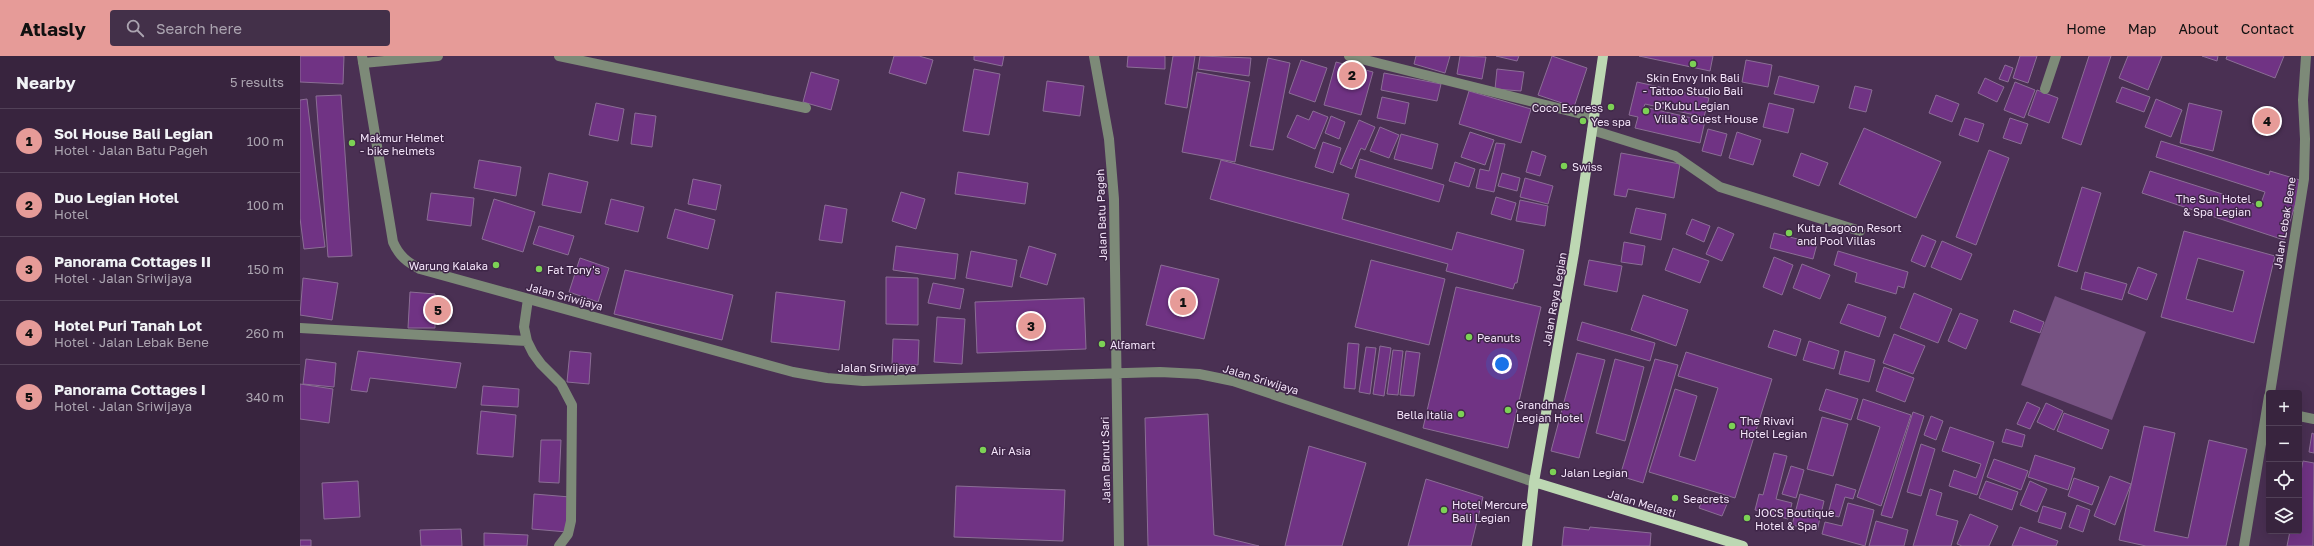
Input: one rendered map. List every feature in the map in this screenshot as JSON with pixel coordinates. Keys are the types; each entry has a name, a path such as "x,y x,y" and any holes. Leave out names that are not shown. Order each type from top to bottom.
{"main road":[{"name":"Jalan Raya Legian","path":"1527,546 1534,482 1574,253 1603,56"},
{"name":"Jalan Melasti","path":"1534,482 1743,546"}],"street":[{"path":"362,59 438,56"},
{"path":"559,56 806,108"},
{"name":"Jalan Batu Pageh","path":"1094,56 1109,139 1114,199 1116,374"},
{"path":"1349,56 1594,117"},
{"path":"2045,89 2056,56"},
{"name":"Jalan Lebak Bene","path":"2270,390 2304,179 2305,139 2303,100 2306,56"},
{"name":"Jalan Sriwijaya","path":"362,59 393,242 398,254 420,269 793,372 827,378 862,381 1160,372 1199,374 1233,381 1534,482"},
{"path":"1592,130 1675,156 1720,187 1860,232"},
{"path":"528,299 524,327 527,341 541,364 561,384 572,405 571,521 568,534 559,546"},
{"path":"300,328 527,341"},
{"name":"Jalan Bunut Sari","path":"1116,374 1119,546"},
{"path":"2302,417 2314,419"},
{"path":"2244,546 2266,421"},
{"path":"568,534 571,546"}],"shaded area":[{"path":"2055,296 2146,332 2112,420 2021,385"}],"building":[{"path":"300,56 344,56 343,84 300,82"},
{"path":"894,56 919,56 933,60 926,84 889,73"},
{"path":"974,56 1004,56 1002,66 974,60"},
{"path":"1128,56 1165,56 1165,69 1127,67"},
{"path":"1173,56 1195,56 1187,108 1165,104"},
{"path":"1200,56 1251,58 1249,76 1198,69"},
{"path":"1416,56 1450,56 1445,73 1414,64"},
{"path":"1460,56 1486,57 1482,79 1457,74"},
{"path":"1496,56 1519,56 1517,61"},
{"path":"1552,56 1587,68 1574,107 1538,95"},
{"name":"Skin Envy Ink Bali - Tattoo Studio Bali","path":"1639,56 1713,56 1710,71"},
{"path":"2020,56 2037,56 2028,83 2013,78"},
{"path":"2089,56 2111,56 2081,145 2062,138"},
{"path":"2128,56 2162,56 2148,90 2119,78"},
{"path":"2202,56 2218,56 2217,61"},
{"path":"2227,56 2284,56 2275,78 2226,59"},
{"path":"1268,58 1290,63 1273,150 1250,146"},
{"path":"1301,60 1327,68 1315,102 1289,93"},
{"path":"1746,60 1772,65 1768,87 1742,82"},
{"path":"1336,62 1373,72 1361,115 1324,105"},
{"path":"2005,65 2013,68 2008,82 1999,79"},
{"path":"974,69 1000,74 989,135 963,131"},
{"path":"1497,69 1524,72 1521,91 1495,89"},
{"path":"811,72 839,80 831,110 803,102"},
{"path":"1197,72 1250,82 1235,162 1182,152"},
{"path":"1384,73 1441,84 1437,101 1381,90"},
{"path":"1779,76 1819,86 1814,103 1774,94"},
{"path":"1985,78 2004,87 1997,102 1978,93"},
{"path":"1047,81 1084,86 1080,116 1043,111"},
{"name":"D'Kubu Legian Villa & Guest House","path":"1637,82 1709,98 1704,117 1645,104 1644,107 1705,121 1700,143 1635,128 1638,117 1629,115"},
{"path":"2015,82 2035,90 2024,118 2004,110"},
{"path":"1855,86 1872,90 1866,112 1849,108"},
{"path":"2122,87 2150,97 2144,112 2116,102"},
{"path":"2037,90 2058,98 2049,123 2028,115"},
{"path":"1469,91 1531,109 1521,143 1459,124"},
{"path":"341,95 352,256 328,257 316,96"},
{"path":"1936,95 1959,104 1952,122 1929,113"},
{"path":"1382,97 1409,103 1405,124 1377,118"},
{"path":"307,99 325,247 304,249 300,218 300,100"},
{"path":"2156,99 2182,110 2171,137 2145,127"},
{"path":"596,103 624,109 618,141 589,135"},
{"path":"1769,103 1794,109 1788,133 1763,127"},
{"path":"2189,103 2222,111 2213,151 2180,143"},
{"path":"1313,111 1328,117 1315,149 1287,137 1297,115 1309,120"},
{"path":"635,113 656,116 652,147 631,144"},
{"path":"1331,116 1345,122 1339,139 1325,133"},
{"path":"1965,118 1984,124 1978,142 1959,135"},
{"path":"2010,118 2028,124 2021,144 2003,138"},
{"path":"1359,120 1375,127 1365,150 1361,148 1352,169 1340,164"},
{"path":"1380,127 1399,135 1389,158 1370,151"},
{"path":"1864,128 1941,162 1916,218 1839,184"},
{"path":"1708,129 1727,134 1721,156 1702,151"},
{"path":"1470,132 1494,140 1485,165 1461,157"},
{"path":"1737,132 1761,140 1753,165 1729,158"},
{"path":"1401,134 1438,144 1432,169 1394,159"},
{"path":"2161,141 2269,175 2270,171 2303,181 2284,240 2142,193 2150,171 2260,206 2265,192 2156,157"},
{"path":"1323,142 1341,148 1333,173 1315,167"},
{"path":"1496,143 1505,144 1494,192 1476,188 1480,169 1489,171"},
{"path":"1989,150 2009,158 1976,245 1956,237"},
{"path":"1532,151 1546,156 1540,176 1526,172"},
{"path":"1621,153 1680,164 1674,198 1628,189 1626,197 1614,195"},
{"path":"1801,153 1828,163 1819,186 1793,176"},
{"path":"1360,159 1444,185 1439,202 1355,177"},
{"path":"479,160 521,167 516,196 474,188"},
{"path":"1221,160 1349,194 1342,219 1452,250 1457,232 1524,250 1517,283 1515,283 1513,289 1446,271 1448,264 1210,199"},
{"path":"1455,162 1475,169 1469,187 1449,181"},
{"path":"958,172 1028,183 1025,204 955,194"},
{"path":"549,173 588,182 581,213 542,205"},
{"path":"1502,173 1520,178 1517,191 1498,186"},
{"path":"1525,178 1553,186 1548,204 1520,197"},
{"path":"693,179 721,185 716,210 688,204"},
{"path":"2082,187 2101,193 2077,272 2058,266"},
{"path":"901,192 925,199 916,229 892,221"},
{"path":"431,193 474,198 471,226 427,220"},
{"path":"1496,197 1516,203 1511,220 1491,214"},
{"path":"494,199 535,212 523,252 482,239"},
{"path":"611,199 644,207 638,232 605,224"},
{"path":"1520,200 1548,206 1545,226 1516,221"},
{"path":"825,205 847,209 842,243 819,240"},
{"path":"1636,208 1666,214 1661,240 1630,233"},
{"path":"675,209 715,220 708,249 667,238"},
{"path":"1692,219 1710,226 1704,242 1686,234"},
{"path":"539,226 574,236 568,255 533,244"},
{"path":"1718,227 1734,234 1722,261 1706,254"},
{"path":"2184,231 2275,256 2254,343 2161,317","holes":["2198,258 2244,271 2233,312 2186,299"]},
{"path":"1774,233 1817,244 1813,259 1770,248"},
{"path":"1922,235 1936,241 1925,267 1911,261"},
{"path":"1942,241 1972,254 1961,280 1931,267"},
{"path":"1624,242 1645,246 1642,265 1621,262"},
{"path":"896,246 958,254 955,279 893,270"},
{"path":"1029,246 1056,254 1047,285 1020,277"},
{"path":"1673,248 1709,261 1700,283 1665,270"},
{"path":"971,251 1017,260 1012,287 966,278"},
{"path":"1838,251 1908,272 1904,288 1898,286 1896,294 1855,282 1857,273 1834,265"},
{"path":"1774,257 1793,265 1782,295 1763,287"},
{"path":"580,258 609,268 598,302 569,292"},
{"path":"1371,260 1445,279 1429,345 1355,327"},
{"path":"1589,260 1622,266 1617,292 1584,285"},
{"path":"1802,264 1830,275 1820,299 1793,288"},
{"path":"1161,265 1219,279 1204,339 1146,325"},
{"path":"2138,267 2157,274 2147,300 2128,293"},
{"path":"625,270 733,295 722,340 614,314"},
{"path":"2085,272 2127,284 2122,300 2081,289"},
{"path":"886,277 918,278 918,325 886,324"},
{"path":"303,278 338,283 332,320 300,315"},
{"path":"933,283 964,289 960,309 928,303"},
{"path":"1456,287 1541,307 1508,448 1423,428"},
{"path":"410,292 435,294 435,328 408,328"},
{"path":"776,292 845,301 839,350 771,342"},
{"path":"1914,293 1952,309 1938,343 1900,328"},
{"path":"1643,295 1688,310 1676,346 1631,330"},
{"path":"1084,298 1086,349 977,353 975,302"},
{"path":"1848,304 1886,317 1879,337 1840,323"},
{"path":"2014,310 2044,322 2040,333 2010,322"},
{"path":"1960,313 1978,320 1966,349 1948,341"},
{"path":"937,317 965,319 962,364 934,362"},
{"path":"1582,322 1655,343 1650,361 1577,340"},
{"path":"1774,330 1801,339 1796,356 1768,347"},
{"path":"1894,334 1925,346 1913,374 1883,363"},
{"path":"893,339 919,340 918,365 892,364"},
{"path":"1809,341 1839,351 1834,369 1803,360"},
{"path":"1348,343 1359,344 1355,389 1344,388"},
{"path":"1380,346 1391,348 1384,396 1373,394"},
{"path":"1366,347 1376,348 1370,394 1359,392"},
{"path":"1393,350 1403,351 1398,395 1387,394"},
{"path":"358,351 461,363 456,388 370,378 367,392 351,390"},
{"path":"570,351 591,353 589,384 567,382"},
{"path":"1406,351 1420,353 1414,396 1400,395"},
{"path":"1845,351 1875,360 1869,382 1839,374"},
{"name":"The Rivavi Hotel Legian","path":"1686,352 1772,379 1735,498 1649,472 1675,389 1697,396 1679,456 1695,461 1718,388 1678,376"},
{"path":"1577,353 1605,360 1579,458 1551,451"},
{"path":"306,359 336,363 334,387 303,384"},
{"path":"1615,359 1644,367 1625,441 1596,433"},
{"path":"1655,359 1678,365 1643,483 1620,476"},
{"path":"1884,367 1914,378 1905,402 1876,391"},
{"path":"300,384 333,389 329,423 300,419"},
{"path":"483,386 519,389 518,407 481,405"},
{"path":"1826,389 1858,399 1851,420 1819,410"},
{"path":"1863,399 1911,415 1881,506 1857,497 1880,427 1857,419"},
{"path":"2027,402 2040,408 2030,429 2017,424"},
{"path":"2046,403 2063,411 2054,430 2037,422"},
{"path":"481,411 516,415 513,457 477,454"},
{"path":"1913,412 1924,416 1892,518 1881,515"},
{"path":"2064,413 2109,430 2102,449 2057,431"},
{"path":"1208,414 1214,535 1259,546 1148,546 1145,418"},
{"path":"1931,416 1943,421 1936,440 1924,435"},
{"path":"1822,417 1848,424 1833,476 1807,469"},
{"path":"2144,426 2175,433 2154,531 2188,538 2209,440 2247,449 2226,546 2146,546 2119,540"},
{"path":"1950,427 1994,442 1977,495 1949,486 1954,470 1976,478 1981,464 1942,451"},
{"path":"2006,429 2025,435 2022,447 2002,442"},
{"path":"2312,433 2314,434 2314,453 2309,452"},
{"path":"541,440 561,440 559,483 539,482"},
{"path":"1921,444 1935,449 1921,496 1907,492"},
{"path":"1309,446 1366,463 1342,546 1285,546"},
{"path":"1774,453 1787,456 1776,499 1792,503 1788,519 1755,510 1759,494 1763,495"},
{"path":"2035,455 2075,468 2068,490 2028,477"},
{"path":"1994,459 2028,471 2021,490 1987,477"},
{"path":"2303,461 2314,463 2313,546 2287,546 2289,534 2302,534"},
{"path":"1791,466 1804,470 1796,498 1782,494"},
{"path":"2110,476 2131,484 2115,525 2094,516"},
{"path":"2074,478 2099,487 2092,505 2068,496"},
{"path":"1426,479 1483,497 1471,546 1408,546"},
{"path":"358,481 360,517 324,519 322,483"},
{"path":"1986,481 2018,492 2012,510 1979,498"},
{"path":"2030,481 2047,489 2037,512 2020,505"},
{"path":"1836,484 1856,490 1853,499 1845,497 1839,517 1828,514"},
{"path":"956,486 1065,490 1063,541 954,537"},
{"path":"1930,489 1942,493 1936,515 1958,521 1951,546 1913,546"},
{"path":"534,494 570,497 567,532 532,529"},
{"path":"1800,494 1824,501 1817,531 1792,525"},
{"path":"1704,496 1727,504 1722,516 1699,508"},
{"path":"1848,503 1874,510 1865,546 1822,534 1825,522 1842,526"},
{"path":"2077,505 2090,510 2083,532 2069,527"},
{"path":"2043,506 2066,513 2061,529 2038,522"},
{"path":"1970,514 1998,526 1989,546 1962,546 1957,544"},
{"path":"1876,521 1908,530 1904,546 1869,546"},
{"path":"1564,527 1589,530 1590,527 1651,533 1650,546 1562,546"},
{"path":"2020,527 2058,541 2056,546 2012,546"},
{"path":"461,529 462,546 421,546 420,530"},
{"path":"484,533 528,535 527,546 484,546"},
{"path":"300,540 311,540 311,546 300,546"}],"place":[{"name":"Skin Envy Ink Bali - Tattoo Studio Bali","path":"1693,64"},
{"name":"Duo Legian Hotel","path":"1352,75"},
{"name":"Coco Express","path":"1611,107"},
{"name":"D'Kubu Legian Villa & Guest House","path":"1646,111"},
{"name":"Yes spa","path":"1583,121"},
{"name":"Hotel Puri Tanah Lot","path":"2267,121"},
{"name":"Makmur Helmet - bike helmets","path":"352,143"},
{"name":"Swiss","path":"1564,166"},
{"name":"The Sun Hotel & Spa Legian","path":"2259,204"},
{"name":"Kuta Lagoon Resort and Pool Villas","path":"1789,233"},
{"name":"Warung Kalaka","path":"496,265"},
{"name":"Fat Tony's","path":"539,269"},
{"name":"Sol House Bali Legian","path":"1183,302"},
{"name":"Panorama Cottages I","path":"438,310"},
{"name":"Panorama Cottages II","path":"1031,326"},
{"name":"Peanuts","path":"1469,337"},
{"name":"Alfamart","path":"1102,344"},
{"name":"Grandmas Legian Hotel","path":"1508,410"},
{"name":"Bella Italia","path":"1461,414"},
{"name":"The Rivavi Hotel Legian","path":"1732,426"},
{"name":"Air Asia","path":"983,450"},
{"name":"Jalan Legian","path":"1553,472"},
{"name":"Seacrets","path":"1675,498"},
{"name":"Hotel Mercure Bali Legian","path":"1444,510"},
{"name":"JOCS Boutique Hotel & Spa","path":"1747,518"}]}
